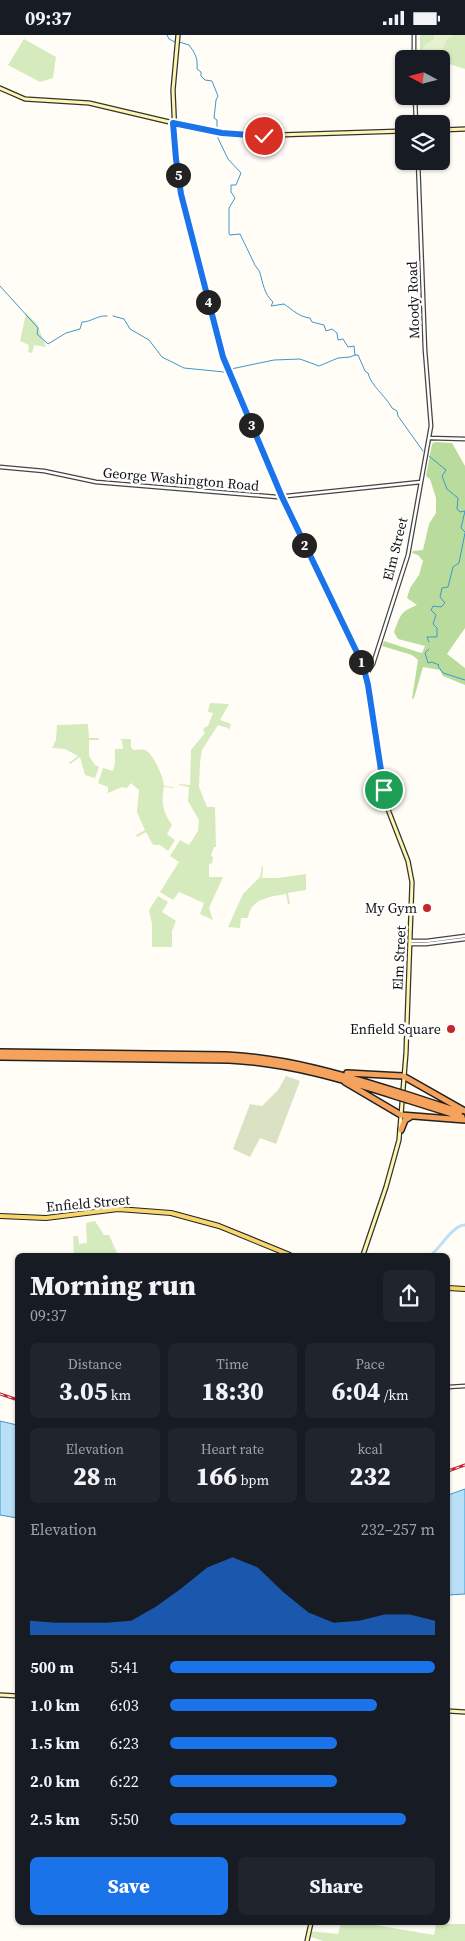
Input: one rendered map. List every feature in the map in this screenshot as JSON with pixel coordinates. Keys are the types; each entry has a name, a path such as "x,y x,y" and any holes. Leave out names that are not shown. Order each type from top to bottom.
{"highway":[{"path":"0,1052 239,1056 280,1060 353,1074 404,1076 465,1112"},
{"path":"0,1057 234,1060 284,1065 465,1112"},
{"path":"325,1069 398,1094"},
{"path":"334,1077 402,1115 465,1119"},
{"path":"408,1097 465,1119"},
{"path":"400,1130 406,1119 412,1117"}],"main road":[{"path":"178,35 173,91 176,159 181,194 220,346 232,380 282,497 366,675"},
{"path":"0,88 26,99 89,103 216,132 256,136 395,131"},
{"path":"450,130 465,129"},
{"name":"Elm Street","path":"364,1253 386,1187 400,1130 413,900 412,875 386,801 366,675"},
{"name":"Enfield Street","path":"0,1216 46,1218 118,1209 171,1213 219,1226 285,1253"},
{"path":"450,1288 465,1289"},
{"path":"0,1695 15,1695"},
{"path":"450,1711 465,1712"},
{"path":"307,1941 310,1925"}],"street":[{"path":"414,35 414,50"},
{"name":"Moody Road","path":"418,170 424,350 431,419 430,438"},
{"path":"430,438 465,439"},
{"name":"Elm Street","path":"366,675 373,664 405,564 430,438"},
{"name":"George Washington Road","path":"0,467 44,471 103,483 282,497 421,482"},
{"path":"411,943 426,944 465,937"},
{"path":"450,1387 465,1386"}],"green space":[{"path":"420,35 465,35 465,69 450,64 450,50 420,50"},
{"path":"434,35 454,35 446,40 443,50 422,49 434,39"},
{"path":"24,39 56,57 53,78 40,82 8,65"},
{"path":"26,313 37,324 46,347 34,345 32,353 28,352 29,345 20,341"},
{"path":"435,442 452,443 465,466 465,628 447,654 465,668 465,685 443,676 440,670 423,667 414,698 412,699 418,660 412,655 382,646 384,641 422,653 425,646 398,639 394,632 402,614 417,605 407,598 410,588 419,575 423,561 418,555 412,553 413,551 423,550 429,524 436,513 436,498 430,479 426,476 432,444"},
{"path":"210,703 229,704 220,720 231,724 229,730 218,725 202,750 200,763 199,787 207,807 215,807 216,847 214,847 211,855 213,858 212,863 209,864 209,877 223,877 209,908 213,920 200,914 204,903 179,892 173,900 160,892 179,862 170,856 180,840 189,845 198,831 199,820 188,801 189,787 179,784 190,785 191,750 205,733 203,731 204,728 208,726 213,713 208,712"},
{"path":"88,724 89,738 99,738 99,740 89,740 89,756 95,765 99,767 95,778 85,775 80,757 70,764 78,756 65,749 52,748 56,740 57,725"},
{"path":"120,739 131,739 133,750 148,752 158,766 164,786 174,787 164,787 163,793 164,807 172,825 167,834 175,840 168,851 160,845 153,845 146,832 137,837 136,835 145,830 137,812 139,790 131,783 127,788 122,787 108,793 108,787 98,783 103,768 113,771 115,749 123,749"},
{"path":"262,866 262,878 306,874 306,890 288,893 290,904 288,904 286,894 273,896 257,902 250,911 248,918 241,918 240,928 228,927 243,894 260,877"},
{"path":"158,896 168,902 162,912 176,921 172,931 172,947 152,947 152,924 149,910"},
{"path":"286,1076 300,1081 276,1144 260,1138 250,1157 233,1149 250,1104 262,1106 278,1090"},
{"path":"95,1221 104,1235 109,1235 117,1253 74,1253 73,1236 78,1236 79,1244 87,1243 86,1223"},
{"path":"465,1924 465,1941 323,1941 308,1936 309,1931 338,1934 340,1925 375,1925 434,1935 436,1925"}],"water":[{"path":"0,1421 15,1425 15,1518 0,1515"},
{"path":"465,1489 465,1594 450,1595 450,1494"}],"waterway":[{"path":"167,35 169,39 175,42"},
{"path":"179,42 189,45 196,56 197,69 201,72 201,76 205,80 212,81 218,96 214,118 217,120 217,130"},
{"path":"216,134 228,159 241,173 236,185 231,185 231,192 235,198 229,208 229,233 230,235 240,234 259,272 266,292 273,302 271,306 284,304 299,315 310,318 312,322 324,325 326,331 332,329 337,333 338,340 343,339 348,347 354,346 355,355 358,355 372,382 392,408 397,411 398,416 423,451"},
{"path":"0,286 38,328 37,334 48,344 66,333 80,329 82,322 107,316"},
{"path":"113,316 124,319 130,329 149,340 162,357 184,368 224,372"},
{"path":"231,369 274,360 300,359 319,366 338,358 355,355"},
{"path":"429,456 446,470 442,476 447,489 458,498 457,509 460,512 465,511 461,528 465,532"},
{"path":"429,642 427,637 437,637 437,628 433,624 436,615 431,610 433,606 441,607 445,603 440,597 442,588 448,587 453,567 459,563 465,533"},
{"path":"429,649 425,653 428,663 432,662 439,665 443,673 465,680"},
{"path":"434,1253 456,1228 465,1225"}],"railway":[{"path":"0,1394 15,1399"},
{"path":"450,1470 465,1465"}],"place":[{"name":"My Gym","path":"427,908"},
{"name":"Enfield Square","path":"451,1029"}],"route":[{"path":"264,136 222,133 173,123 179,184 226,368 282,497 364,668 384,790"}]}
